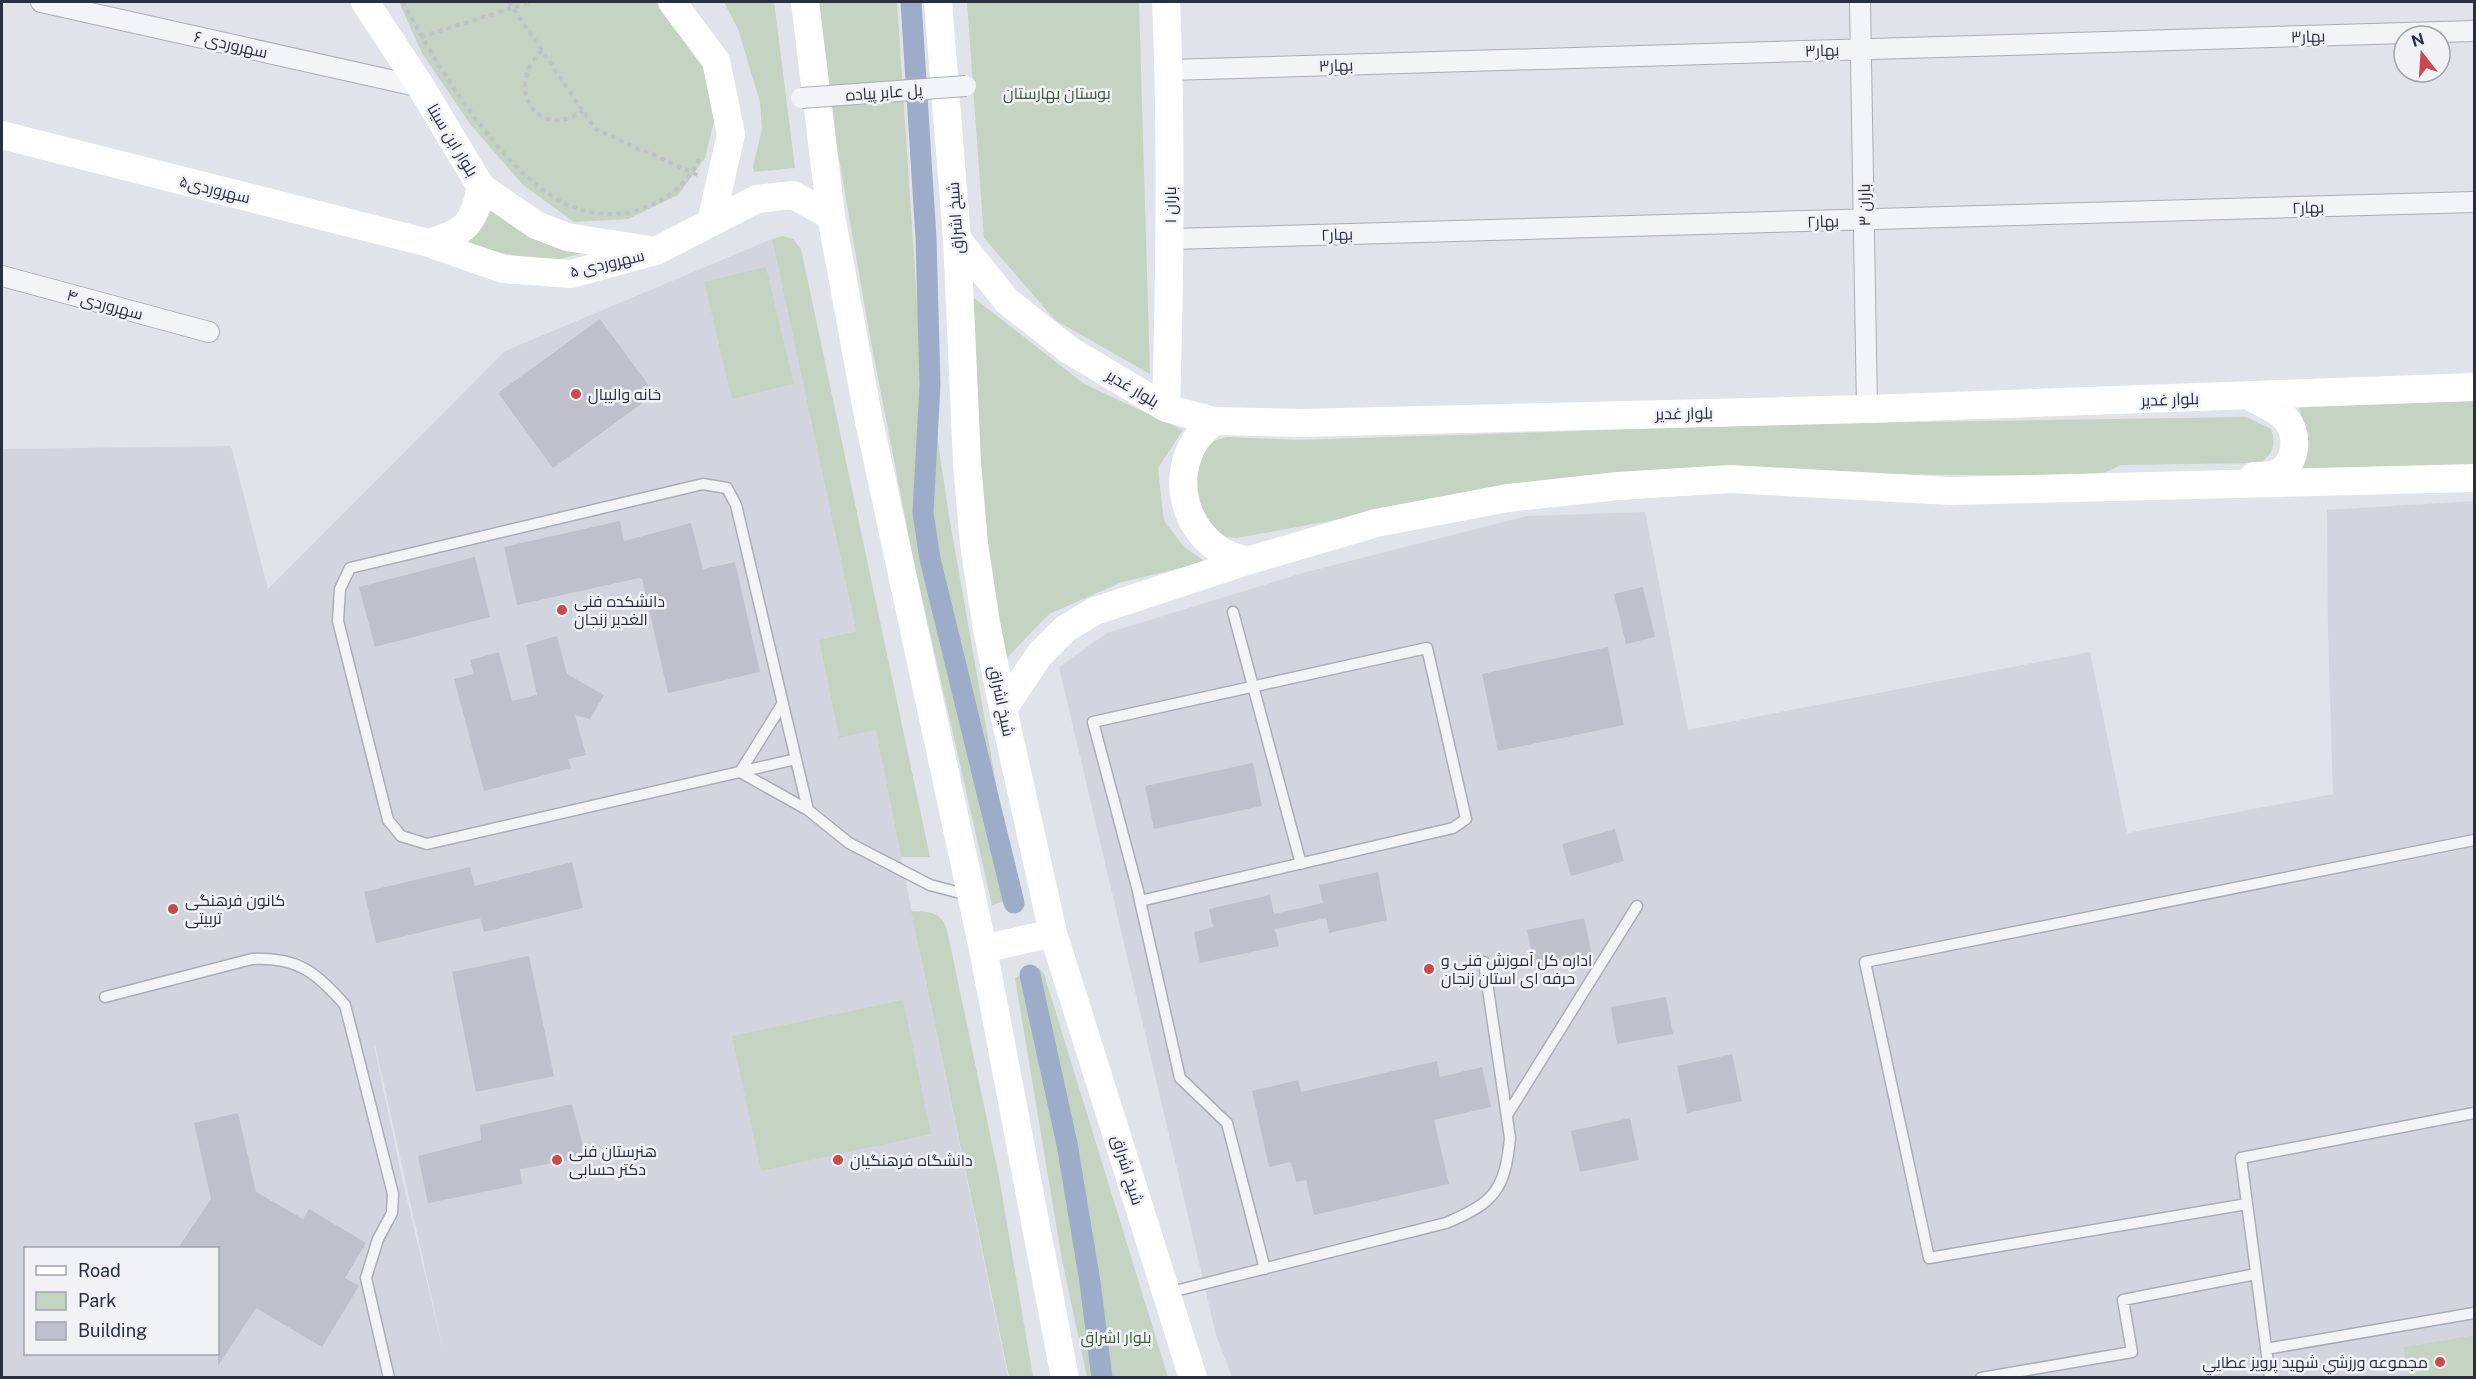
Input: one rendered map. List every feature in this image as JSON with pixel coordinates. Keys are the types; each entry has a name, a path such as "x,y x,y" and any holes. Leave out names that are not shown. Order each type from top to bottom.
{"main road":[{"name":"بلوار ابن سینا","path":"365,2 421,87 481,187 536,225 567,237 656,251"},
{"path":"672,2 716,61 731,134 711,222"},
{"path":"805,2 831,216 869,422 983,949 1065,1377"},
{"name":"شیخ اشراق","path":"938,2 957,239 967,464 974,544 1003,709 1053,933 1193,1377"},
{"name":"باران ۱","path":"1166,2 1169,70 1170,239 1166,408"},
{"name":"سهروردی۵","path":"2,135 429,243"},
{"path":"429,243 457,234 475,214 481,187"},
{"path":"656,251 757,199 793,195 831,216"},
{"name":"بلوار غدیر","path":"957,239 1007,301 1069,350 1166,408 1214,421 1301,423 1867,409 2475,387"},
{"name":"سهروردی ۵","path":"429,243 503,269 571,274 656,251"},
{"path":"2142,487 2185,480 2277,474 2289,465 2294,452 2294,438 2286,418 2249,396"},
{"path":"1214,421 1196,440 1185,464 1182,489 1184,498 1188,514 1202,536 1223,553 1247,561"},
{"path":"1003,709 1040,654 1065,629 1095,611 1247,561 1376,523 1508,498 1618,486 1730,479 1951,491 2475,478"},
{"path":"983,949 1053,933"}],"street":[{"name":"سهروردی ۶","path":"41,2 421,87"},
{"name":"باران ۳","path":"1860,2 1867,409"},
{"name":"بهار۳","path":"1169,70 2475,31"},
{"name":"پل عابر پیاده","path":"801,98 966,86"},
{"name":"بهار۲","path":"1170,239 2475,202"},
{"name":"سهروردی ۴","path":"2,276 209,332"}],"lane":[{"path":"796,759 427,844 401,836 388,820 338,621 340,589 350,568 703,484 727,488 736,505 783,703 808,810"},
{"path":"1233,612 1301,864"},
{"path":"1140,901 1453,828 1466,819 1427,648 1093,722 1140,901 1180,1078 1227,1123 1265,1269"},
{"path":"740,772 783,703"},
{"path":"740,772 808,810 858,848 930,885 972,896"},
{"path":"2247,1204 1929,1258 1865,962 2475,840"},
{"path":"1507,1115 1637,906"},
{"path":"105,997 252,959 276,958 304,968 327,984 345,1005 393,1194 392,1213 378,1239 366,1278 389,1377"},
{"path":"1166,1293 1446,1223 1476,1210 1498,1189 1508,1162 1510,1138 1484,962"},
{"path":"2270,1377 2241,1158 2475,1113"},
{"path":"1981,1377 2132,1352 2123,1300 2256,1274"},
{"path":"2266,1349 2475,1313"}],"path":[{"path":"403,2 421,37 486,133 534,182 563,202 595,213 625,215 657,203 680,188 692,173 702,150"},
{"path":"509,2 595,129 720,185"},
{"path":"421,37 531,2"},
{"path":"542,51 533,60 525,75 526,95 534,111 547,119 563,120 583,111"}],"shaded area":[{"path":"772,239 856,631 819,640 839,738 876,729 921,959 1008,1377 2,1377 2,449 231,446 268,589 505,351","holes":["375,1045 445,1358 402,1178"]},
{"path":"2474,501 2474,1335 2403,1347 2408,1378 1232,1377 1216,1335 1059,667 1107,633 1303,573 1527,516 1645,512 1688,730 2090,652 2127,833 2333,794 2327,510"}],"green space":[{"path":"399,2 665,2 702,50 715,117 705,158 678,195 628,219 574,222 523,185 470,124 422,53"},
{"path":"724,2 774,2 795,168 754,172 753,167 762,129 760,102 738,29"},
{"path":"819,2 897,2 917,302 949,516 1016,897 992,905 913,558 871,342 838,153"},
{"name":"بوستان بهارستان","path":"967,2 1139,2 1150,374 1055,320 984,238"},
{"path":"494,204 595,250 547,262 458,244 471,237 480,228"},
{"path":"783,236 793,239 801,249 930,857 901,857 876,730 839,738 819,640 856,631 772,239"},
{"path":"766,267 794,384 732,399 704,282"},
{"path":"965,291 1084,384 1183,430 1158,468 1164,521 1184,547 1206,562 1122,582 1049,614 1000,665 983,539"},
{"path":"2474,401 2474,466 2301,471 2306,455 2307,438 2298,405"},
{"path":"2246,417 2271,429 2273,448 2261,463 2121,465 2097,476 1861,474 1459,497 1237,538 1221,536 1189,500 1195,469 1209,442 1227,437 1299,440 1798,424"},
{"path":"911,911 929,912 938,916 947,930 999,1177 1033,1377 1009,1377"},
{"name":"بلوار اشراق","path":"1039,968 1044,974 1168,1377 1087,1377 1062,1260 1015,978"},
{"path":"903,1000 931,1134 761,1171 732,1036"},
{"name":"مجموعه ورزشي شهيد پرویز عطايي","path":"2474,1335 2474,1377 2408,1377 2403,1347"}],"building":[{"name":"خانه والیبال","path":"600,319 655,394 553,468 498,393"},
{"path":"620,521 624,541 691,523 703,569 735,562 760,672 668,693 642,579 639,578 517,605 504,547"},
{"path":"475,557 490,617 375,647 359,587"},
{"path":"1643,587 1655,637 1626,644 1614,594"},
{"path":"557,636 567,674 604,695 590,719 575,715 586,755 568,759 571,768 484,791 454,679 474,674 470,660 499,652 512,701 537,695 526,645"},
{"path":"1608,647 1624,725 1498,751 1482,674"},
{"path":"1253,763 1262,806 1154,829 1145,786"},
{"path":"1615,829 1624,861 1571,876 1562,844"},
{"path":"572,862 583,908 484,932 480,918 376,943 364,892 470,867 475,886"},
{"path":"1378,872 1387,920 1329,933 1326,918 1275,929 1279,946 1200,963 1194,932 1213,927 1209,909 1270,895 1274,914 1323,903 1319,885"},
{"path":"1584,918 1592,955 1535,968 1527,930"},
{"path":"529,956 554,1076 476,1092 452,972"},
{"path":"1666,997 1673,1034 1617,1044 1611,1007"},
{"path":"1732,1054 1742,1101 1687,1113 1677,1066"},
{"path":"1437,1061 1440,1077 1482,1067 1491,1107 1434,1120 1449,1184 1314,1215 1306,1180 1296,1182 1291,1162 1269,1167 1252,1091 1298,1080 1301,1092"},
{"path":"572,1104 586,1157 520,1169 522,1184 428,1203 418,1156 481,1140 480,1125"},
{"path":"238,1113 256,1192 303,1219 309,1209 366,1243 345,1278 359,1286 322,1347 256,1308 218,1366 219,1247 179,1247 211,1199 194,1123"},
{"path":"1630,1118 1639,1160 1580,1172 1571,1131"}],"waterway":[{"path":"911,2 926,238 930,385 923,513 930,559 1014,903"},
{"path":"1030,975 1067,1144 1090,1282 1102,1378"}],"place":[{"name":"خانه والیبال","path":"576,394"},
{"name":"دانشکده فنی الغدیر زنجان","path":"562,610"},
{"name":"کانون فرهنگی تربیتی","path":"173,909"},
{"name":"اداره کل آموزش فنی و حرفه ای استان زنجان","path":"1429,969"},
{"name":"هنرستان فنی دکتر حسابی","path":"557,1160"},
{"name":"دانشگاه فرهنگیان","path":"838,1160"},
{"name":"مجموعه ورزشي شهيد پرویز عطايي","path":"2440,1362"}]}
